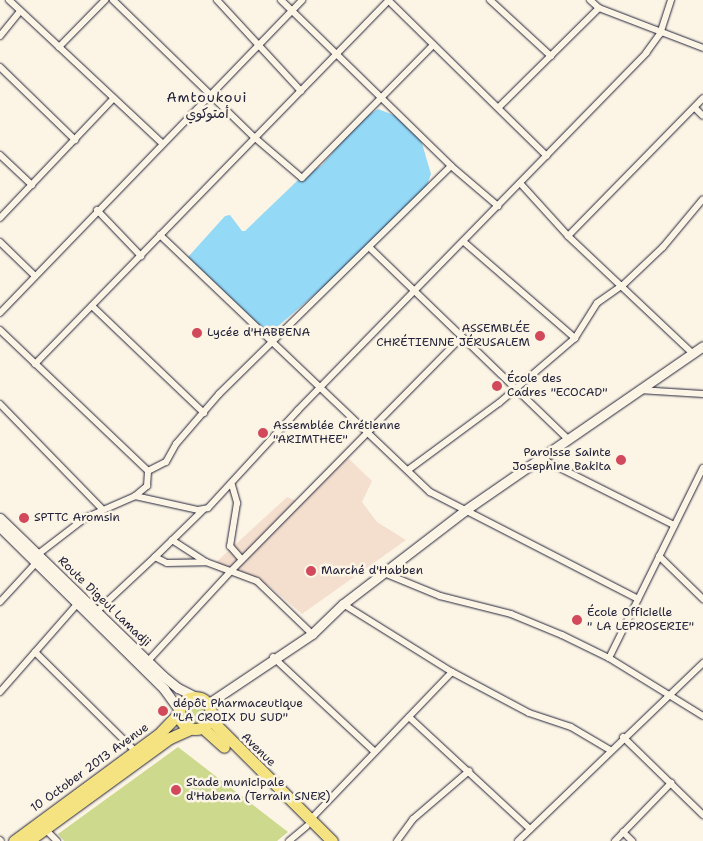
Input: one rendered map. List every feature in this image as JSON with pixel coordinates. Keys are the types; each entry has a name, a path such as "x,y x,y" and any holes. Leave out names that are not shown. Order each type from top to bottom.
{"highway":[{"path":"196,696 209,704 207,724 190,729 182,723 179,712 187,699 196,696"},
{"name":"10 October 2013 Avenue","path":"14,841 167,728 179,712"},
{"path":"207,724 308,823 332,841"},
{"name":"10 October 2013 Avenue","path":"28,841 170,738 190,729"},
{"path":"308,823 322,841"}],"street":[{"path":"9,0 112,100 162,143"},
{"path":"59,47 105,0"},
{"path":"113,0 211,93 254,137 302,178 433,45"},
{"path":"216,0 259,43 301,90"},
{"path":"280,0 451,166 498,206"},
{"path":"0,313 97,210 302,0"},
{"path":"36,364 254,137 389,0 433,45 500,106 547,156"},
{"path":"490,0 551,56"},
{"path":"590,0 599,8 660,34 703,48"},
{"path":"96,612 203,510 232,485 269,441 602,101 660,34 671,0"},
{"path":"500,106 599,8"},
{"path":"0,36 20,11"},
{"path":"0,68 76,140"},
{"path":"568,236 703,98"},
{"path":"0,218 112,100"},
{"path":"695,108 703,116"},
{"path":"0,155 32,185"},
{"path":"148,471 166,462 176,444 270,341 451,166"},
{"path":"520,183 568,236 623,284 692,353"},
{"path":"408,470 517,386 575,338 597,302 623,284 663,247 701,204"},
{"path":"97,210 141,256"},
{"path":"160,235 270,341 323,388 430,492 638,599"},
{"path":"0,242 34,276"},
{"path":"464,242 575,338"},
{"path":"369,247 462,337 517,386 567,438"},
{"path":"92,306 204,413"},
{"path":"0,330 148,471"},
{"path":"147,662 242,560 462,337"},
{"path":"209,704 273,657 312,634 343,604 464,511 542,458 567,438 703,346"},
{"path":"639,390 703,394"},
{"path":"0,404 102,508"},
{"path":"542,458 674,525"},
{"path":"609,658 703,468"},
{"path":"0,602 37,559 65,531 102,508 135,496 147,486 148,471"},
{"path":"232,485 237,503 230,546 242,560"},
{"path":"135,496 203,510"},
{"name":"Route Digeul Lamadji","path":"0,518 79,602 96,612 147,662 178,688 196,696"},
{"path":"0,527 37,559"},
{"path":"172,540 206,562 257,581 312,634"},
{"path":"659,556 703,599"},
{"path":"155,557 167,563 206,562"},
{"path":"384,573 440,596 511,614 609,658 703,716"},
{"path":"0,692 79,602 160,686 179,712"},
{"path":"343,604 452,672 529,712 571,727 610,750"},
{"path":"35,652 135,751"},
{"path":"273,657 375,752"},
{"path":"518,841 623,737 703,663"},
{"path":"289,841 452,672"},
{"path":"409,717 530,829"},
{"path":"623,737 703,815"},
{"path":"397,841 413,819 469,771"},
{"path":"615,841 671,783"},
{"path":"45,829 57,841"},
{"path":"623,832 632,841"}],"shaded area":[{"path":"348,458 372,481 362,502 377,522 406,540 302,614 268,585 212,566 287,497 302,503"}],"green space":[{"path":"195,703 203,706 206,714 203,722 195,725 187,722 184,714 187,706"},
{"name":"Stade municipale d'Habena (Terrain SNER)","path":"178,747 288,832 277,841 64,841 58,834"}],"water":[{"path":"378,109 396,116 421,140 431,174 426,188 343,270 269,334 188,257 225,216 230,215 242,231 245,231 297,181 322,165 359,121"}],"place":[{"name":"Lycée d'HABBENA","path":"197,333"},
{"name":"ASSEMBLÉE CHRÉTIENNE JÉRUSALEM","path":"540,336"},
{"name":"École des Cadres \"ECOCAD\"","path":"497,386"},
{"name":"Assemblée Chrétienne \"ARIMTHEE\"","path":"263,433"},
{"name":"Paroisse Sainte Josephine Bakita","path":"621,460"},
{"name":"SPTTC Aromsin","path":"24,518"},
{"name":"Marché d'Habben","path":"311,571"},
{"name":"École Officielle \" LA LEPROSERIE\"","path":"577,620"},
{"name":"dépôt Pharmaceutique \"LA CROIX DU SUD\"","path":"163,711"},
{"name":"Stade municipale d'Habena (Terrain SNER)","path":"176,790"}],"district":[{"name":"Amtoukoui أمتوكوي","path":"207,105"}]}
